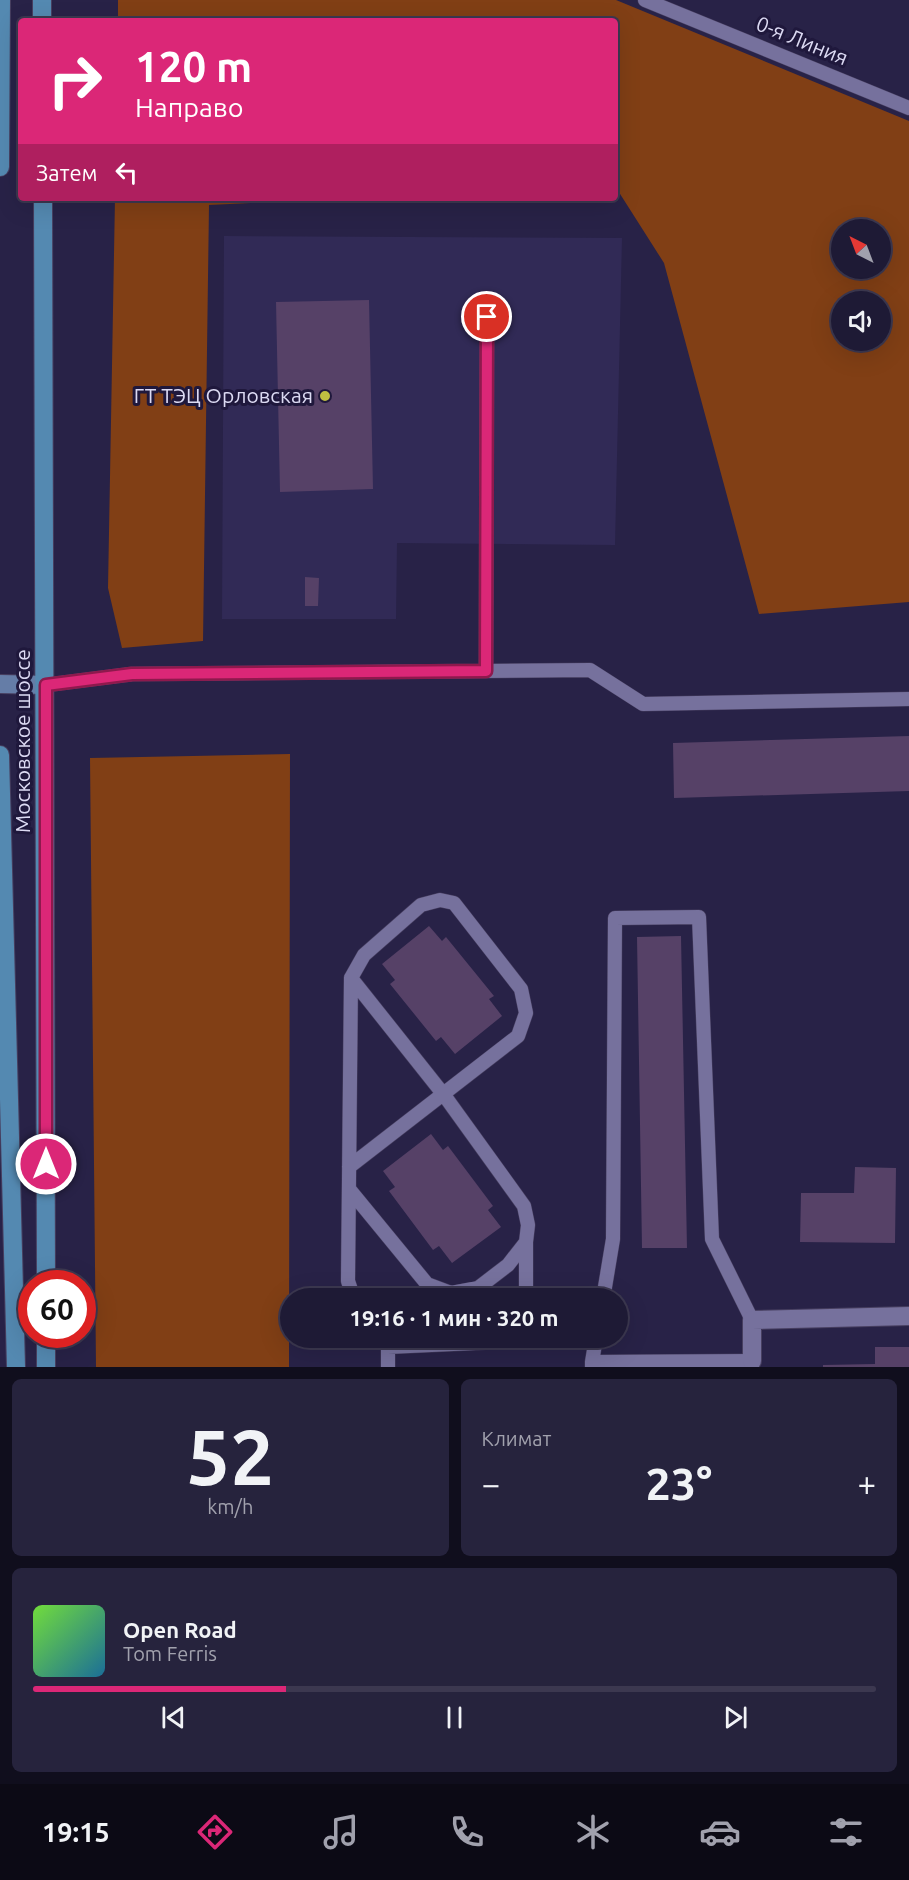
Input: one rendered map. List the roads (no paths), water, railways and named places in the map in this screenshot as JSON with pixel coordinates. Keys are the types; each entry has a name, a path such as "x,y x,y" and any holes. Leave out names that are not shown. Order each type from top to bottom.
{"main road":[{"path":"0,167 1,0"},
{"path":"42,0 42,18"},
{"name":"Московское шоссе","path":"43,201 46,1270"},
{"path":"0,684 46,685"},
{"name":"Московское шоссе","path":"0,755 16,1367"},
{"path":"46,1348 46,1367"}],"street":[{"path":"752,1364 752,1320 909,1316"}],"lane":[{"name":"0-я Линия","path":"645,0 909,108"},
{"path":"486,671 487,317"},
{"path":"46,685 132,674 590,670 643,704 909,699"},
{"path":"349,1167 518,1036 526,1013 521,989 454,903 440,900 421,905 364,955 351,978 349,1167 348,1281 350,1288"},
{"path":"605,1288 613,1239 615,918 699,917 712,1239 752,1320"},
{"path":"351,978 444,1095 524,1206 528,1225 526,1288"},
{"path":"349,1189 427,1284 451,1293 478,1288 508,1265 526,1242"},
{"path":"385,1348 388,1367"},
{"path":"595,1348 592,1365 752,1364"}],"place":[{"name":"ГТ ТЭЦ Орловская","path":"325,396"}]}
